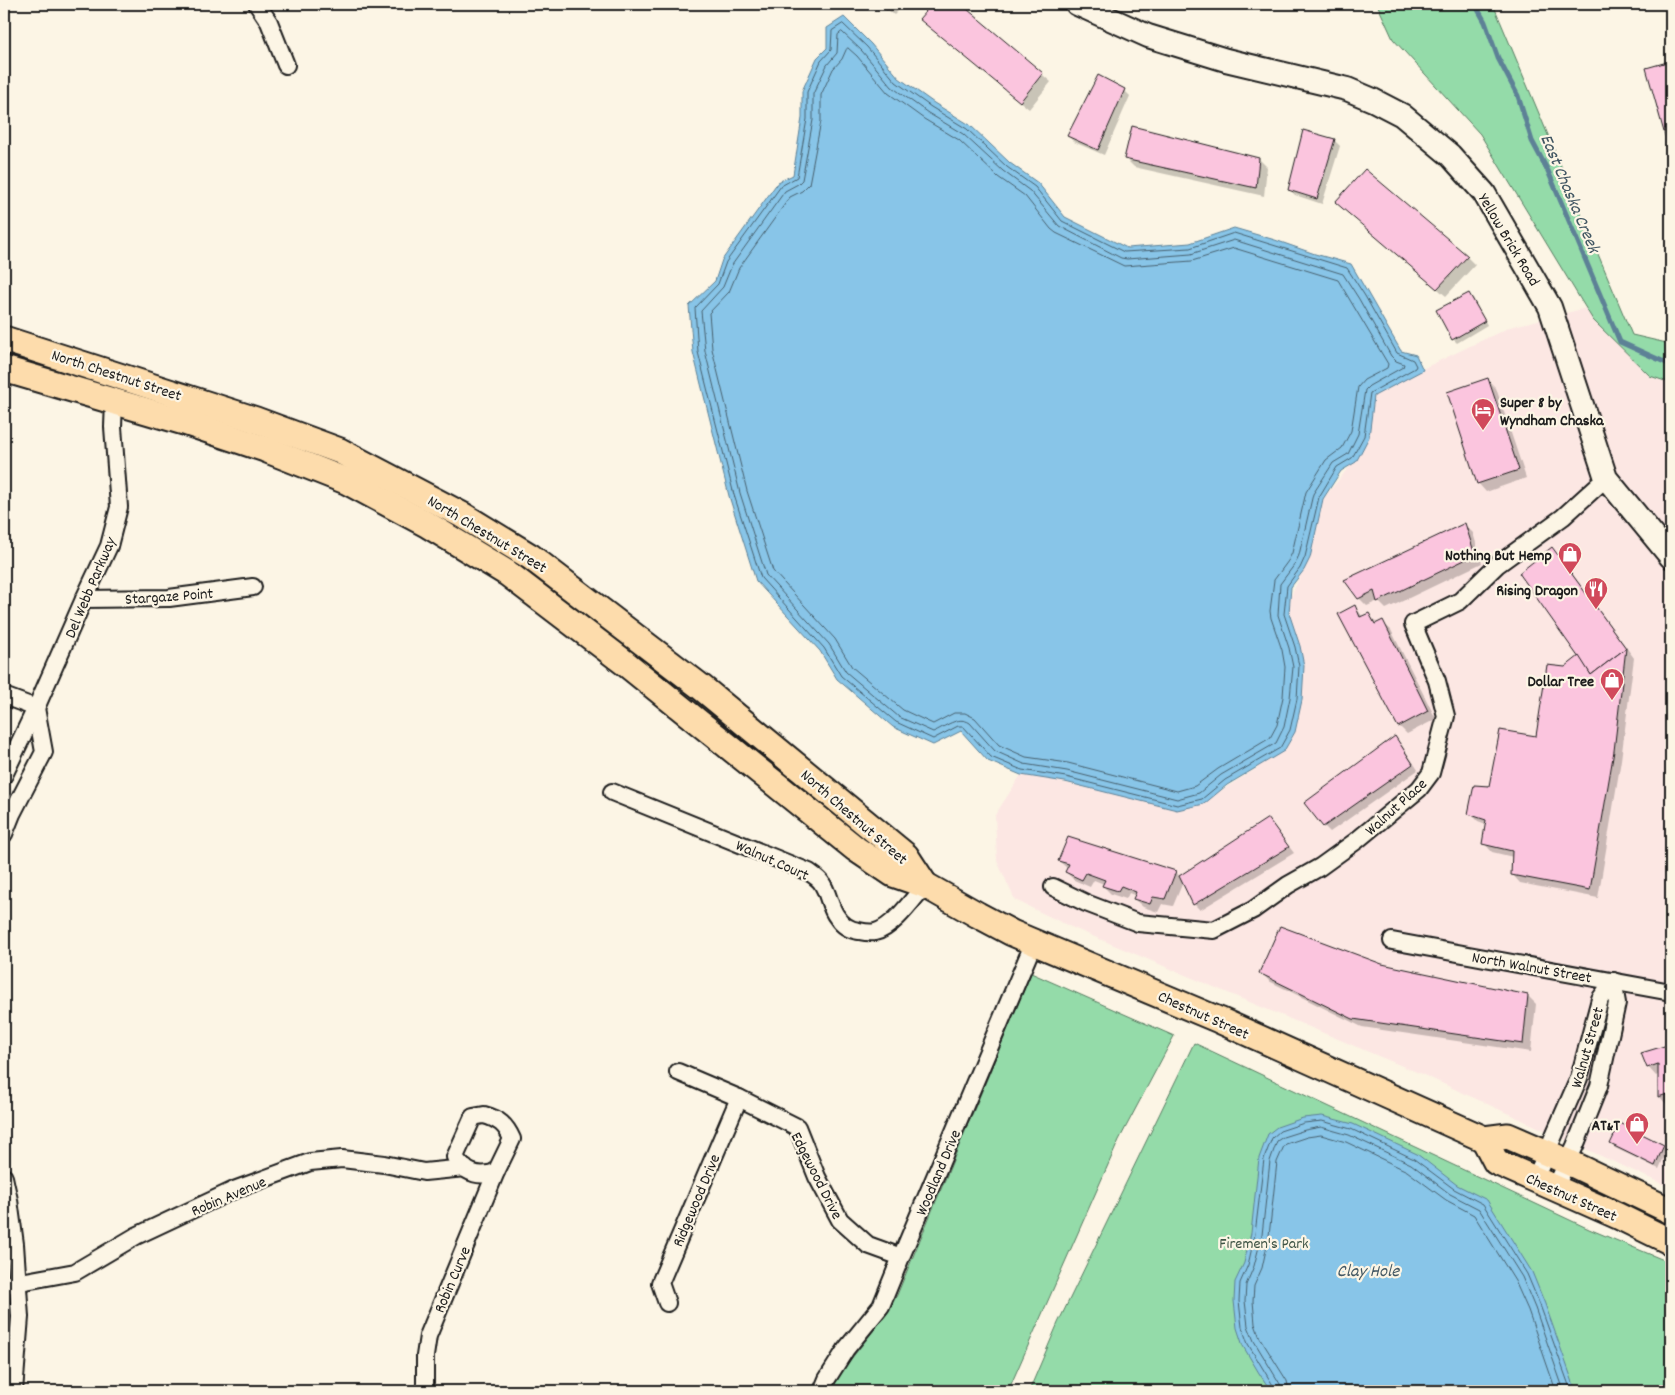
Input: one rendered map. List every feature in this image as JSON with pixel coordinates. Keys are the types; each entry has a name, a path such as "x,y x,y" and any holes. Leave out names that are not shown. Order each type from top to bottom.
{"main road":[{"name":"North Chestnut Street","path":"4,338 248,416 340,451 462,515 531,556 701,687 906,856 925,885"},
{"name":"North Chestnut Street","path":"4,369 184,422 265,449 337,478 436,530 507,574 610,651 856,849 893,874 925,885"},
{"name":"Chestnut Street","path":"925,885 978,915 1034,942 1219,1020 1484,1139 1508,1136 1671,1211"},
{"name":"Chestnut Street","path":"1484,1139 1496,1162 1618,1216 1671,1242"}],"street":[{"path":"256,4 268,22 286,65"},
{"name":"Yellow Brick Road","path":"1076,4 1148,36 1226,60 1347,89 1373,100 1402,116 1450,155 1484,193 1550,307 1606,478 1671,557"},
{"name":"Del Webb Parkway","path":"4,775 109,546 119,507 113,427 114,402"},
{"name":"Walnut Place","path":"1053,887 1086,903 1138,923 1214,930 1253,910 1288,885 1320,867 1356,841 1419,789 1431,773 1446,716 1437,681 1413,624 1460,602 1498,564 1563,517 1606,478"},
{"name":"Stargaze Point","path":"84,599 169,598 253,587"},
{"path":"4,696 36,708 44,752 12,814 4,834"},
{"name":"Walnut Court","path":"612,792 809,872 821,883 828,895 830,907 838,918 845,926 856,931 875,932 884,928 896,918 925,885"},
{"name":"North Walnut Street","path":"1392,941 1671,992"},
{"name":"Woodland Drive","path":"822,1391 827,1379 846,1349 881,1306 1034,942"},
{"name":"Walnut Street","path":"1545,1184 1557,1157 1599,1086 1617,1002 1613,981"},
{"name":"Walnut Street","path":"1545,1184 1557,1157 1600,999 1613,981"},
{"name":"Edgewood Drive","path":"678,1072 739,1098 797,1127 817,1177 840,1220 868,1245 901,1257"},
{"name":"Ridgewood Drive","path":"667,1303 660,1283 739,1098"},
{"name":"Robin Curve","path":"425,1391 424,1356 428,1336 496,1172 512,1139 502,1122 494,1117 484,1115 473,1117 455,1157 464,1168"},
{"name":"Robin Avenue","path":"11,1284 75,1272 136,1236 225,1194 310,1162 342,1159 384,1164 424,1172 464,1168"},
{"path":"464,1168 478,1175 496,1172"},
{"path":"4,1177 9,1200 11,1284 20,1317 14,1391"}],"shaded area":[{"path":"1586,308 1645,372 1671,380 1671,1188 1426,1076 1071,927 1015,900 997,861 995,815 1021,775 1049,779 1131,798 1217,793 1257,768 1283,657 1290,598 1311,552 1323,499 1362,451 1374,392 1510,327"}],"green space":[{"path":"1377,4 1493,4 1632,335 1671,344 1671,383 1650,376 1593,320 1480,134 1393,39"},
{"path":"1031,973 1174,1036 1119,1140 1008,1391 832,1391 839,1374 886,1315 897,1295"},
{"name":"Firemen's Park","path":"1194,1043 1589,1229 1671,1263 1671,1391 1029,1391 1058,1323"}],"water":[{"path":"844,17 871,44 899,78 934,103 970,125 1010,163 1038,183 1065,217 1127,248 1190,243 1234,228 1351,264 1401,351 1416,355 1423,370 1374,396 1369,437 1356,462 1341,471 1323,499 1310,558 1304,570 1291,587 1289,613 1300,646 1304,666 1302,700 1295,732 1284,751 1227,785 1204,804 1177,810 1065,782 1021,775 988,761 961,731 933,745 893,727 837,679 820,651 756,581 729,496 693,352 689,306 715,281 722,260 778,182 793,175 802,118 802,91 817,58 827,48 827,28"},
{"name":"Clay Hole","path":"1322,1116 1353,1124 1417,1154 1457,1185 1487,1200 1532,1272 1576,1391 1271,1391 1243,1346 1237,1328 1234,1301 1235,1282 1244,1263 1251,1233 1259,1158 1268,1134 1277,1127 1303,1118"}],"building":[{"path":"880,4 893,4 887,10"},
{"path":"932,4 961,4 1043,73 1020,102 919,19"},
{"path":"1671,61 1671,157 1646,68"},
{"path":"1098,75 1125,89 1098,150 1067,136"},
{"path":"1132,126 1259,158 1256,188 1124,159"},
{"path":"1303,130 1335,139 1317,199 1288,190"},
{"path":"1365,169 1468,256 1437,289 1335,202"},
{"path":"1469,293 1485,321 1452,340 1436,310"},
{"name":"Super 8 by Wyndham Chaska","path":"1488,378 1519,470 1477,484 1447,392"},
{"path":"1465,523 1475,555 1377,602 1374,591 1358,599 1344,580"},
{"path":"1552,547 1626,648 1591,675 1519,573"},
{"path":"1355,605 1360,617 1369,613 1375,624 1383,620 1428,711 1398,727 1338,614"},
{"path":"1626,648 1614,751 1590,890 1511,875 1512,851 1482,844 1486,820 1468,814 1474,785 1489,786 1500,730 1536,736 1547,665 1565,667 1579,656 1591,675"},
{"path":"1395,736 1413,764 1323,827 1304,803"},
{"path":"1268,818 1289,847 1193,905 1179,876"},
{"path":"1068,837 1176,871 1165,899 1153,897 1150,904 1133,899 1136,892 1121,886 1118,891 1102,886 1105,880 1086,873 1082,880 1065,872 1069,864 1058,861"},
{"path":"1280,926 1382,964 1528,995 1523,1044 1353,1019 1259,973"},
{"path":"1671,1044 1671,1093 1658,1097 1658,1064 1647,1068 1641,1053"},
{"name":"AT&T","path":"1620,1123 1664,1145 1655,1166 1610,1144"}],"waterway":[{"name":"East Chaska Creek","path":"1475,4 1485,22 1498,58 1518,96 1532,141 1548,171 1620,342 1671,365"}],"place":[{"name":"Super 8 by Wyndham Chaska","path":"1483,431"},
{"name":"Nothing But Hemp","path":"1570,575"},
{"name":"Rising Dragon","path":"1596,610"},
{"name":"Dollar Tree","path":"1612,701"},
{"name":"AT&T","path":"1637,1145"}]}
